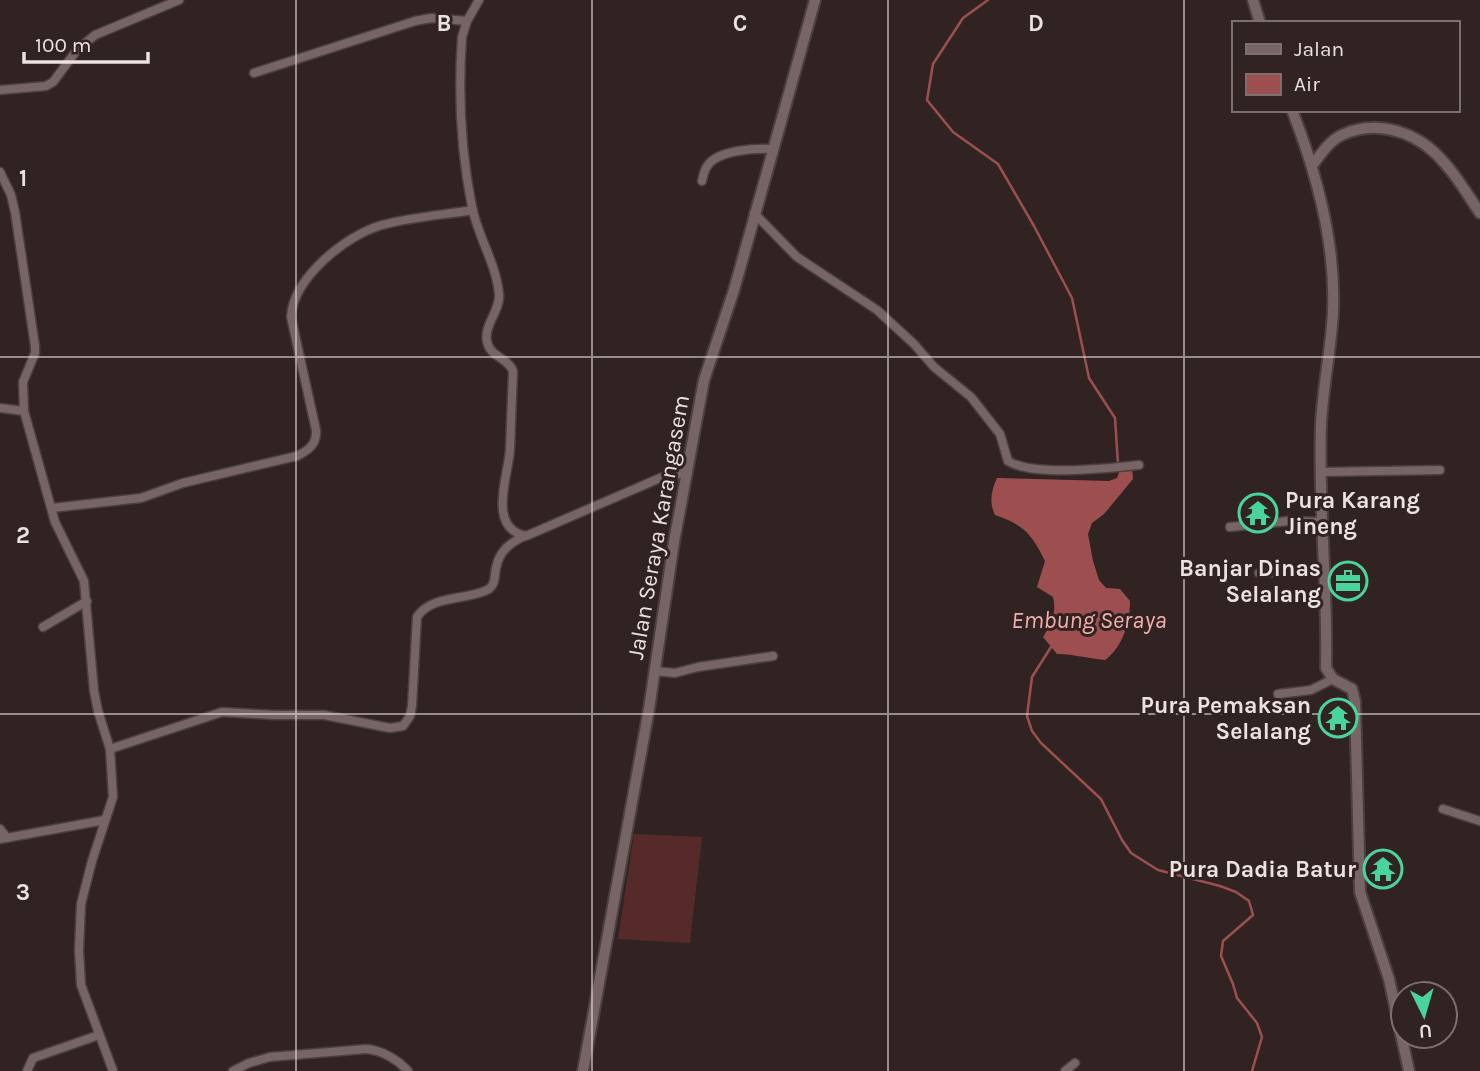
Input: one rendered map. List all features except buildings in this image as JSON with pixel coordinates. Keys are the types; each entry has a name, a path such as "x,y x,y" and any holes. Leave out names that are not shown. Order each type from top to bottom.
{"street":[{"path":"0,90 46,86 53,82 77,50 95,35 179,0"},
{"path":"479,0 467,21 461,49 463,145 473,210 491,258 499,297 489,325 487,341 491,350 511,365 513,371 510,453 502,499 503,510 511,529 526,536"},
{"name":"Jalan Seraya Karangasem","path":"583,1071 704,380 734,290 814,0"},
{"path":"1254,0 1260,21"},
{"path":"254,73 415,21 432,18 467,21"},
{"path":"1293,112 1312,166 1327,237 1333,289 1332,324 1321,424 1326,668 1334,679 1352,689 1355,701 1360,892 1389,979 1409,1071"},
{"path":"1312,166 1328,146 1342,135 1357,130 1384,128 1405,133 1434,152 1458,180 1480,214"},
{"path":"1302,136 1310,142 1328,146"},
{"path":"702,181 709,164 722,156 751,148 773,149"},
{"path":"0,172 11,195 15,212 35,346 35,353 23,382 24,411 58,529 84,581 96,703 110,749 113,797 92,861 79,916 80,978 113,1071"},
{"path":"52,508 141,498 183,483 297,456 307,451 314,443 316,430 291,317 295,294 301,285 329,256 374,228 473,210"},
{"path":"754,212 797,257 877,310 914,344 934,367 971,397 1000,434 1008,461 1016,466 1038,469 1139,465"},
{"path":"0,408 24,411"},
{"path":"1322,472 1440,470"},
{"path":"110,749 222,712 324,715 390,728 403,726 410,716 412,706 417,617 420,612 437,603 489,590 494,584 496,566 510,544 653,481 688,472"},
{"path":"1230,527 1288,521 1323,522"},
{"path":"1259,573 1325,570"},
{"path":"43,627 87,601"},
{"path":"654,671 675,673 774,656"},
{"path":"1278,694 1311,690 1334,679"},
{"path":"1443,809 1480,821"},
{"path":"0,829 3,839 105,820"},
{"path":"27,1071 33,1058 99,1035"},
{"path":"233,1071 270,1057 373,1049 395,1060 408,1071"},
{"path":"1065,1071 1075,1063"}],"shaded area":[{"path":"634,834 702,837 690,943 618,939"}],"water":[{"name":"Embung Seraya","path":"1121,467 1132,467 1133,479 1104,514 1092,523 1088,534 1099,580 1106,588 1120,589 1130,601 1124,634 1105,660 1057,654 1043,637 1054,613 1053,597 1037,587 1045,561 1026,532 995,515 991,501 993,487 997,478 1109,481 1117,478"}],"waterway":[{"path":"988,0 963,18 933,64 927,100 953,132 998,164 1072,298 1089,378 1115,418 1118,464"},
{"path":"1051,647 1032,677 1027,716 1032,731 1041,743 1101,799 1131,853 1158,870 1220,886 1249,901 1253,915 1223,941 1221,956 1237,998 1257,1023 1262,1037 1252,1071"}],"place":[{"name":"Pura Karang Jineng","path":"1258,513"},
{"name":"Banjar Dinas Selalang","path":"1348,581"},
{"name":"Pura Pemaksan Selalang","path":"1338,718"},
{"name":"Pura Dadia Batur","path":"1383,869"}]}
